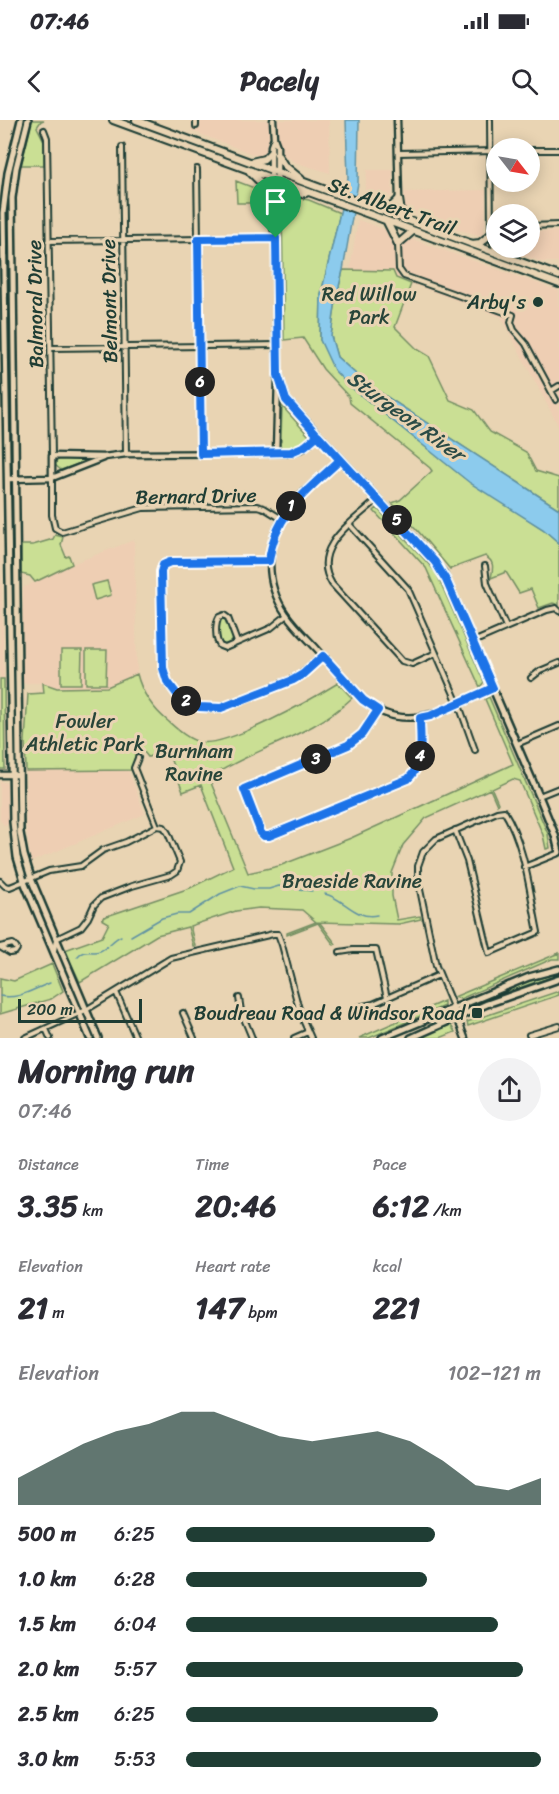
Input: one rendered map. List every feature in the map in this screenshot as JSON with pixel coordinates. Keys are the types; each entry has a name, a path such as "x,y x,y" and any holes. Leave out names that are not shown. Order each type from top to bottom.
{"main road":[{"path":"21,120 8,173 3,213 3,365 7,404 13,829 17,857 24,881 90,1038"},
{"path":"28,120 16,168 12,198 21,840 30,878 98,1038"},
{"name":"St. Albert Trail","path":"113,120 309,192 333,197"},
{"name":"St. Albert Trail","path":"136,120 306,183 386,221 559,284"},
{"path":"251,163 274,153 284,165 306,183"},
{"path":"247,170 266,188 274,207"},
{"path":"274,172 278,375 286,400 435,562 446,580 539,796 555,835 559,852"},
{"path":"274,207 286,196 309,192"},
{"path":"378,210 392,206 399,199"},
{"path":"399,199 402,219"},
{"name":"St. Albert Trail","path":"361,208 378,210 486,250"},
{"path":"386,221 398,244 413,231"},
{"path":"471,244 480,243 486,237"},
{"name":"St. Albert Trail","path":"508,258 559,275"},
{"path":"3,357 14,353"},
{"path":"3,365 14,361"},
{"path":"0,393 7,404"},
{"path":"382,1038 529,977 559,969"},
{"path":"411,1038 487,1004 559,979"}],"street":[{"path":"196,120 196,126"},
{"path":"273,120 274,172"},
{"path":"397,120 399,199"},
{"path":"490,120 491,138"},
{"name":"Balmoral Drive","path":"45,130 47,138 52,478"},
{"name":"Belmont Drive","path":"122,147 126,454"},
{"path":"540,150 559,150"},
{"path":"398,153 486,151"},
{"path":"197,169 201,454"},
{"path":"540,226 559,225"},
{"path":"48,241 276,238"},
{"path":"398,244 398,266 402,275 513,315 511,322 517,335 526,344 556,400"},
{"path":"51,348 277,345"},
{"path":"276,453 278,375"},
{"path":"551,391 559,386"},
{"path":"52,456 276,453 298,450 318,435"},
{"path":"8,479 52,478 104,457"},
{"path":"340,460 300,496 282,519 273,540 269,561 276,594 286,615 363,700 378,710 399,717 420,718 493,688"},
{"name":"Bernard Drive","path":"52,478 52,515 55,528 62,532 143,508 257,506 282,519"},
{"path":"378,499 332,542 326,553 326,570 332,584 404,662 415,663 436,653"},
{"path":"350,525 408,589 458,704 475,750"},
{"path":"269,561 170,562 163,565 161,572 163,663 169,685 179,697 193,705 210,709 221,708 298,677 323,656"},
{"path":"485,566 487,583 507,627"},
{"path":"473,642 552,608 559,611"},
{"path":"237,642 228,618 224,615 219,617 217,621 218,645 225,648 271,628 286,615"},
{"path":"531,678 540,671 559,663"},
{"path":"378,710 362,734 348,745 244,789 264,836 269,836 408,779 419,760 420,718"},
{"path":"517,744 559,726"},
{"path":"138,758 134,768 157,826"},
{"path":"0,775 19,775"},
{"path":"539,796 559,788"},
{"path":"455,830 467,861 489,953 538,932 516,837 504,811 455,830 440,836 421,856 417,870 418,880 439,975 465,1038"},
{"path":"0,881 10,887 49,871 81,866 104,850 157,826 164,827 168,832 180,862 177,871 171,875 132,885 101,898 81,927 56,939 54,953"},
{"path":"524,867 559,852"},
{"path":"25,1038 86,1010 171,958 262,935 278,934 300,1013 311,1038"},
{"path":"340,952 376,950 387,998"},
{"path":"359,1007 387,998 439,975"},
{"path":"116,992 136,1038"},
{"path":"239,998 241,1011 252,1038"},
{"path":"183,1012 194,1038"},
{"path":"529,1035 559,1026"},
{"path":"46,1029 50,1038"},
{"path":"294,1038 308,1032"}],"shaded area":[{"path":"191,120 329,120 330,173 294,162 281,153 264,153 258,156 192,131"},
{"path":"367,170 393,170 392,195 388,199 365,191"},
{"path":"486,190 482,236 444,226 412,213 405,208 404,192"},
{"path":"358,220 559,291 559,427 501,317 396,278 392,271 350,270"},
{"path":"540,231 559,231 559,262 542,262 531,258 540,258"},
{"path":"0,534 4,679 0,679"},
{"path":"134,540 137,674 107,687 56,688 47,683 23,683 23,588 72,564"},
{"path":"128,770 145,814 31,862 26,827 26,771"},
{"path":"0,781 7,783 8,824 4,825 0,820"}],"green space":[{"path":"23,120 26,120 10,187 11,345 9,354 7,195 8,181"},
{"path":"32,120 44,120 37,127 44,141 44,165 21,165"},
{"path":"236,181 257,189 266,203 237,203"},
{"path":"293,197 309,200 340,213 321,294 320,340 347,384 463,477 543,529 559,543 559,605 553,603 539,608 531,589 519,593 506,572 491,578 492,563 485,556 450,569 392,503 400,500 432,471 430,468 350,403 349,397 323,369 303,338 284,340 282,210 287,199"},
{"name":"Red Willow Park","path":"343,270 393,271 396,278 411,284 395,327 417,349 429,356 450,400 474,410 490,432 526,452 536,471 559,478 559,509 367,384 337,357 331,336"},
{"path":"282,406 309,436 300,446 278,450 278,439 281,441"},
{"path":"61,458 89,458 90,460 61,470 55,465"},
{"path":"377,508 436,572 484,682 480,687 426,568 374,511"},
{"path":"55,535 63,537 61,545 72,564 35,582 30,576 21,574 21,545 33,545 53,539"},
{"path":"107,581 111,595 95,600 91,585"},
{"path":"226,620 233,636 232,642 224,645 219,640 219,621"},
{"path":"61,650 82,650 81,684 61,684"},
{"path":"86,650 107,650 106,684 86,684"},
{"path":"137,674 145,695 158,712 183,734 200,742 213,742 249,730 338,683 352,698 319,723 209,778 248,873 279,866 351,838 513,764 485,699 489,697 548,834 550,848 546,849 543,835 520,781 513,779 492,789 497,805 490,789 426,818 403,845 392,873 392,896 397,920 420,916 421,919 399,924 318,922 336,944 334,945 318,923 287,935 287,933 316,922 302,910 259,908 236,911 190,926 195,946 193,946 188,927 157,935 80,982 65,950 102,937 109,923 102,919 104,917 190,888 233,867 201,785 183,792 167,750 148,757 144,752 136,752 132,770 26,771 28,694 44,693 43,683 57,688 107,687"},
{"path":"0,679 4,679 5,769 0,769"},
{"path":"559,953 559,959 552,959 460,999 454,997"},
{"path":"52,964 63,991 51,999 0,1014 0,978 14,981"},
{"path":"559,972 559,975 464,1010 468,1006 521,984"},
{"path":"559,991 559,995 468,1026 467,1022"},
{"path":"444,1001 444,1006 369,1038 359,1038"},
{"path":"450,1024 455,1032 440,1038 417,1038"}],"water":[{"name":"Sturgeon River","path":"346,120 359,120 358,183 331,336 337,357 367,384 559,509 559,543 543,529 470,483 347,384 334,370 320,340 321,294 348,178"}],"waterway":[{"path":"131,936 162,918 189,914 220,894 240,886 254,889 279,886 312,891"},
{"path":"325,894 356,912 369,916 377,915"},
{"path":"77,957 85,952 100,951 121,936"},
{"path":"0,996 20,995 50,983"}],"place":[{"name":"Arby's","path":"538,302"},
{"name":"Boudreau Road & Windsor Road","path":"477,1013"}],"route":[{"path":"276,238 198,239 201,454 291,452 305,446 318,435 435,562 446,580 493,688 430,716 420,718 419,760 408,779 269,836 264,836 244,789 348,745 369,726 378,710 363,700 323,656 293,680 216,709 199,707 183,700 172,689 164,672 161,572 163,565 170,562 269,561 276,533 289,509 340,460 286,400 281,388 278,375 276,238"}],"park label":[{"name":"Fowler Athletic Park","path":"85,732"},
{"name":"Burnham Ravine","path":"194,762"},
{"name":"Braeside Ravine","path":"352,881"}]}
